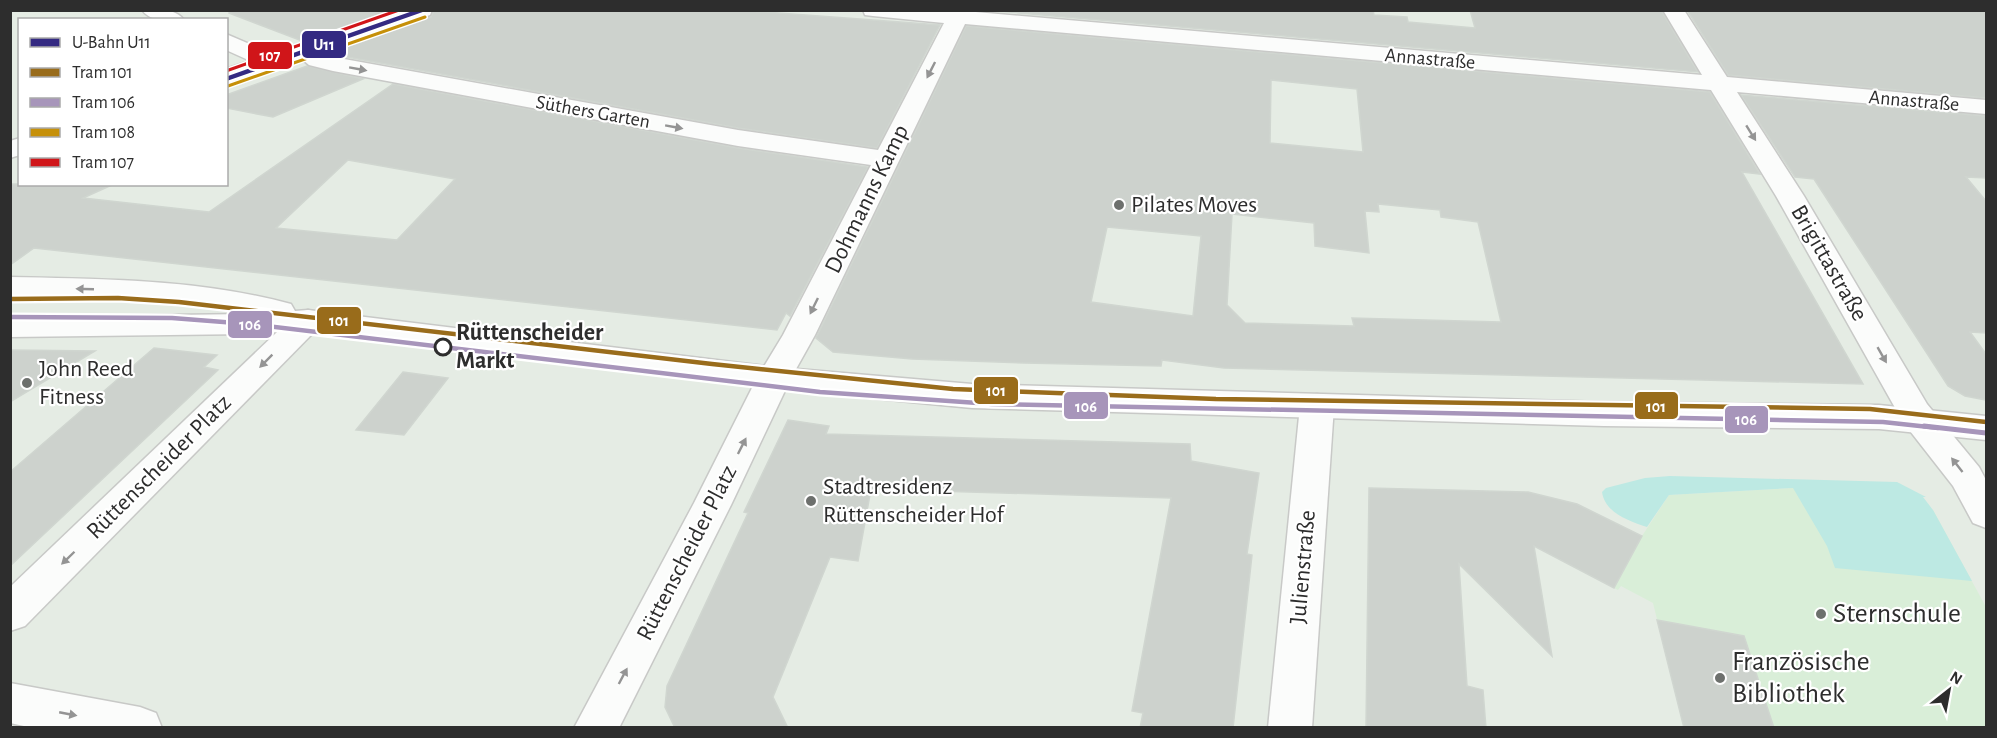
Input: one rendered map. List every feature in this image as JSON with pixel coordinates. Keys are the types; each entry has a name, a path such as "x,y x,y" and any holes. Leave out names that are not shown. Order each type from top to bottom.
{"street":[{"path":"152,10 170,18"},
{"path":"228,76 422,10"},
{"name":"Annastraße","path":"873,10 1986,107"},
{"name":"Brigittastraße","path":"1673,10 1790,196 1922,421 1966,477 1986,513"},
{"name":"Dohmanns Kamp","path":"774,378 799,334 957,18"},
{"path":"228,42 272,62"},
{"name":"Süthers Garten","path":"303,51 317,60 344,66 738,138 886,159"},
{"path":"10,286 128,290 246,302 308,320 774,378 972,396 1604,414 1868,417 1986,428"},
{"path":"10,327 249,324 308,320"},
{"name":"Rüttenscheider Platz","path":"20,605 308,320"},
{"name":"Rüttenscheider Platz","path":"596,728 717,495 774,378"},
{"name":"Julienstraße","path":"1290,728 1317,406"},
{"path":"10,703 140,728"}],"shaded area":[{"path":"1670,476 1897,482 1926,497 1923,497 1933,510 1972,581 1835,568 1827,546 1793,488 1669,495 1647,527 1619,515 1604,499 1602,492 1606,488 1645,478"},
{"name":"Sternschule","path":"1793,488 1933,510 1986,607 1986,727 1684,727 1653,603 1621,586 1618,590 1614,588 1642,536 1669,495"}],"building":[{"path":"230,10 392,10 302,41 229,13"},
{"path":"434,10 737,10 940,25 877,148 738,128 329,52 431,17"},
{"path":"985,10 1373,10 1374,15 1407,17 1408,22 1475,28 1470,10 1661,10 1698,72"},
{"path":"1687,10 1986,10 1986,98 1728,75"},
{"path":"966,26 1710,92 1760,174 1742,172 1863,384 1224,368 1162,360 1161,366 912,359 833,352 816,338","holes":["1271,80 1357,89 1363,152 1270,143","1378,204 1440,210 1441,217 1478,222 1501,322 1352,318 1354,326 1245,323 1227,305 1232,214 1314,223 1315,246 1369,253 1365,211 1379,212","1107,227 1201,236 1193,316 1091,302"]},
{"path":"307,66 363,79 273,117 228,108 228,94"},
{"path":"393,84 738,148 868,167 790,316 786,313 777,330 34,248 10,265 10,184 18,184 18,186 110,186 83,198 209,212","holes":["348,160 455,179 397,240 276,228"]},
{"path":"1741,95 1986,116 1986,178 1966,177 1986,201 1986,333 1970,332 1986,354 1986,400 1965,396 1948,386 1814,179 1795,177"},
{"path":"154,348 217,355 204,367 218,370 10,566 10,472"},
{"name":"John Reed Fitness","path":"10,350 95,351 10,402"},
{"path":"403,372 448,378 404,435 356,430"},
{"path":"788,420 829,426 826,434 1190,444 1191,461 1259,473 1247,554 1252,555 1233,728 1140,728 1143,713 1132,711 1171,498 871,489 858,561 830,557 773,697 788,728 675,728 665,707 667,686 748,513 744,512"},
{"path":"1369,488 1528,492 1577,504 1642,536 1614,588 1534,546 1552,656 1459,564 1467,686 1483,690 1486,728 1366,728"},
{"path":"1657,620 1744,636 1774,728 1684,728"}],"metro line":[{"name":"U11","path":"228,78 422,10"}],"tram line":[{"name":"107","path":"228,70 399,10"},
{"name":"108","path":"228,86 425,17"},
{"name":"101","path":"10,299 118,298 179,302 712,364 953,389 1216,399 1870,409 1986,422"},
{"name":"106","path":"10,317 172,318 249,324 820,392 992,404 1883,422 1986,433"}],"place":[{"name":"Pilates Moves","path":"1119,205"},
{"name":"Rüttenscheider Markt","path":"443,347"},
{"name":"John Reed Fitness","path":"27,383"},
{"name":"Stadtresidenz Rüttenscheider Hof","path":"811,501"},
{"name":"Sternschule","path":"1821,614"},
{"name":"Französische Bibliothek","path":"1720,678"}]}
